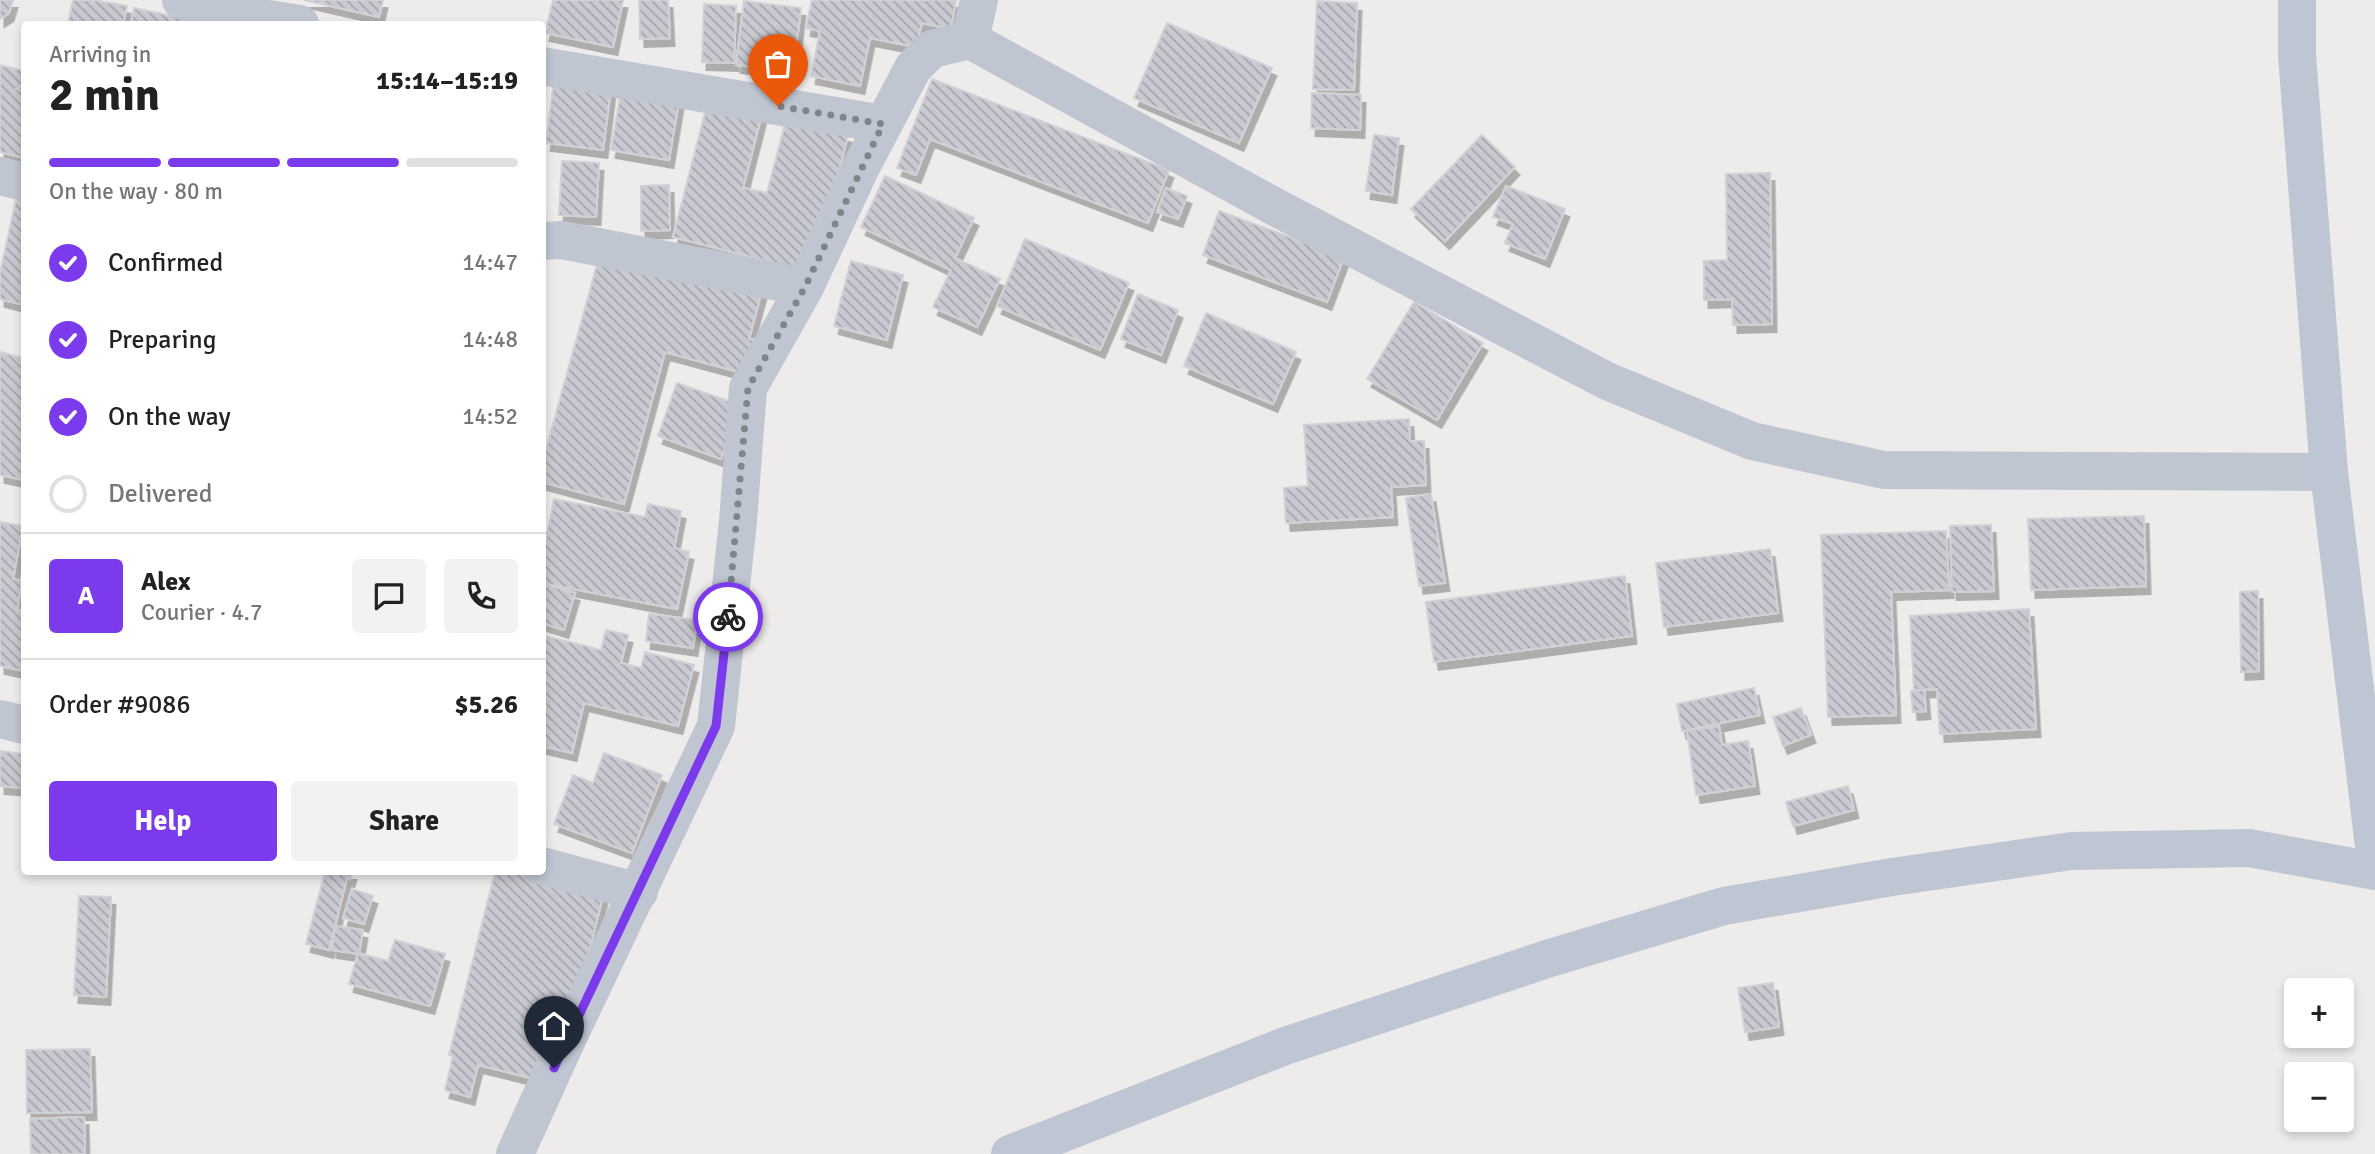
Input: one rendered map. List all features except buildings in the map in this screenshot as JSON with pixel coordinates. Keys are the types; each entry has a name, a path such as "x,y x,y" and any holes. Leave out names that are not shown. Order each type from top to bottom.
{"main road":[{"path":"2297,0 2297,55 2329,472 2375,855"},
{"path":"1010,1154 1286,1046 1550,958 1724,906 1892,877 2072,851 2249,848 2375,871"}],"street":[{"path":"181,0 236,14 260,14 288,21"},
{"path":"970,40 979,0"},
{"path":"515,1154 716,726 738,521 748,388 805,287 883,124 913,68 932,49 970,40 1291,215 1607,381 1752,441 1884,470 2329,472"},
{"path":"546,67 883,124"},
{"path":"0,176 21,181"},
{"path":"546,241 562,240 805,287"},
{"path":"0,719 21,724"},
{"path":"546,867 639,892"}],"way so far":[{"path":"728,617 748,388 805,287 883,124 778,106"}],"route":[{"path":"554,1068 716,726 728,617"}]}
